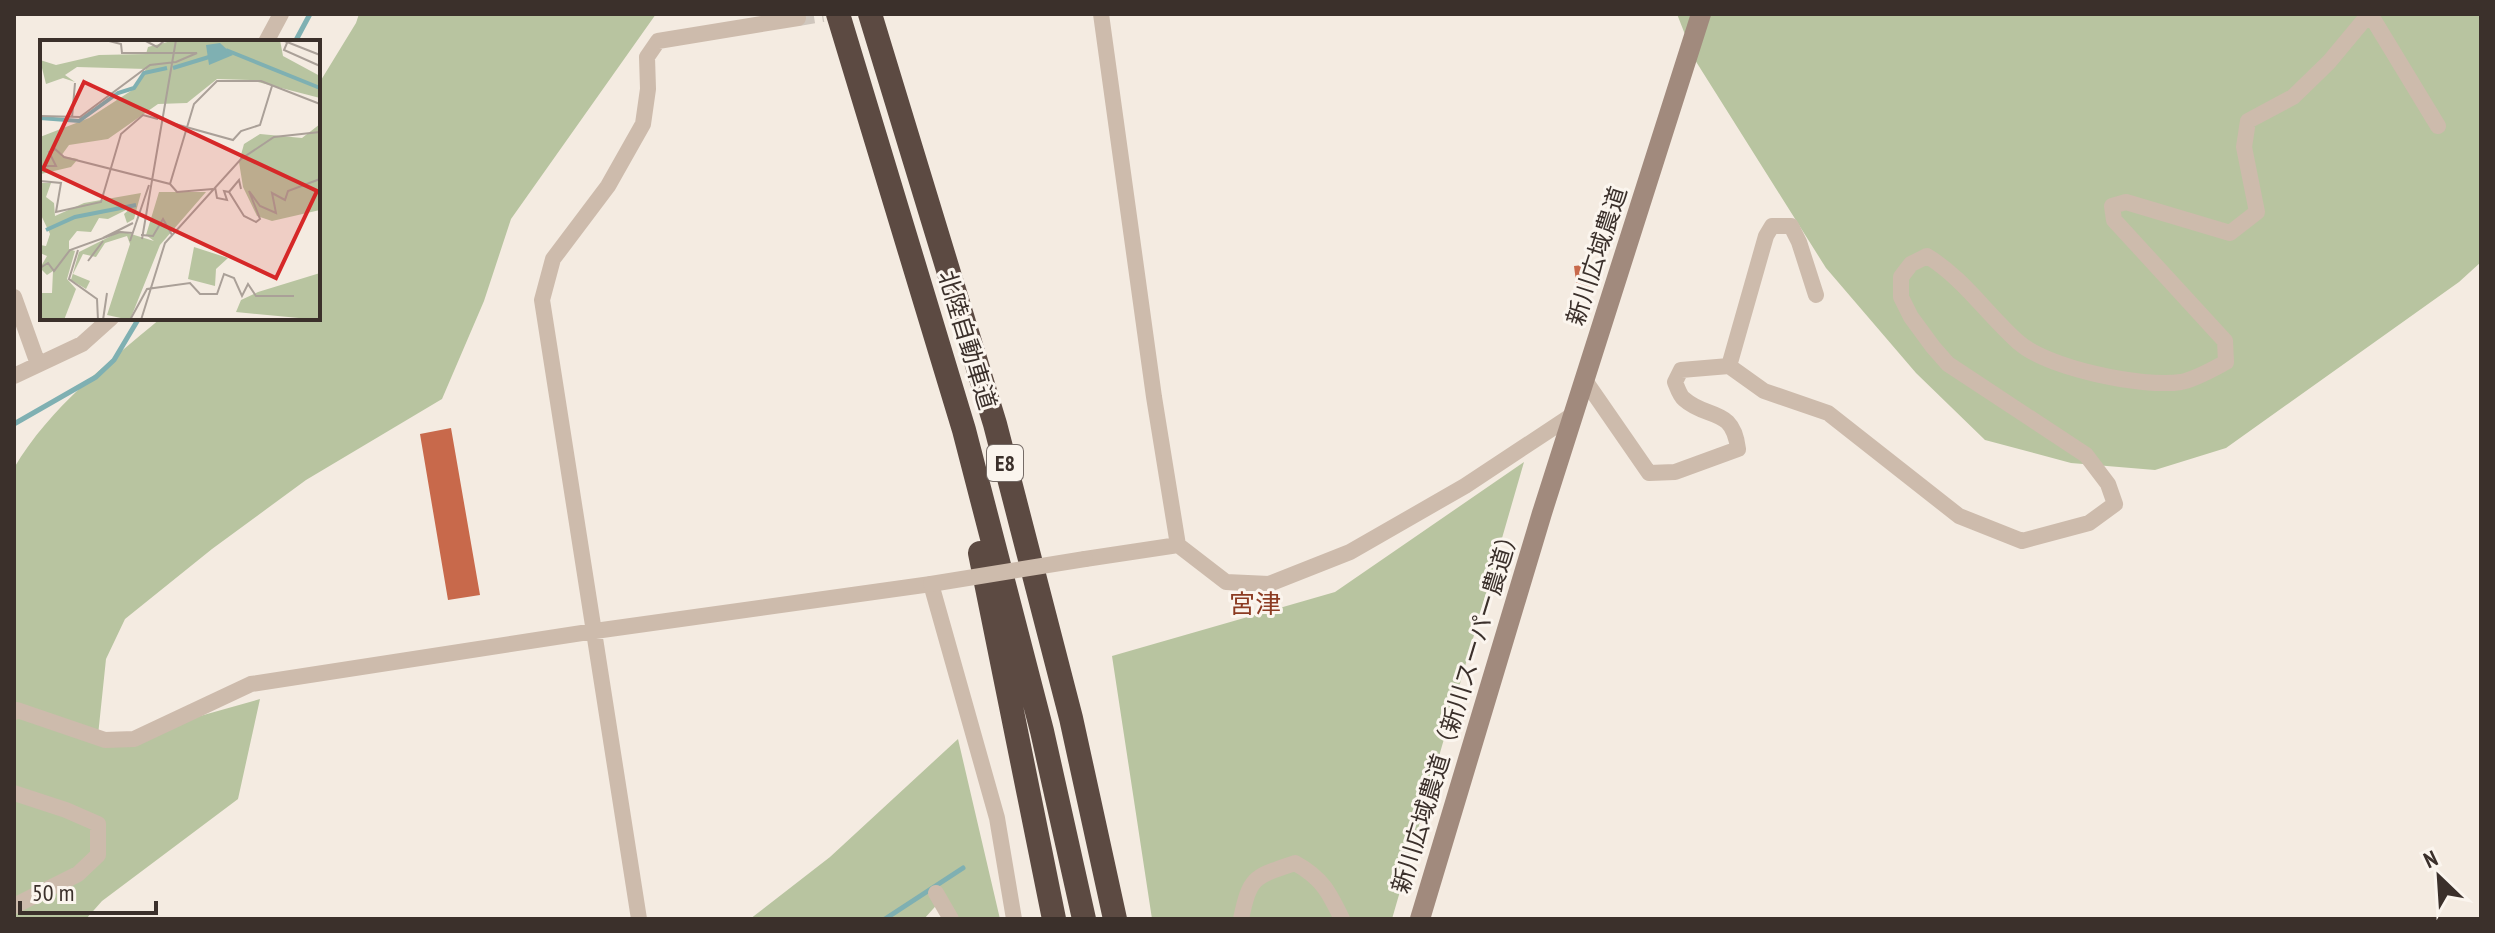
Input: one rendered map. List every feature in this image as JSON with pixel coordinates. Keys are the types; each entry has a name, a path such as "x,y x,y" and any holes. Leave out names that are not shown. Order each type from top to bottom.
{"highway":[{"name":"北陸自動車道","path":"838,14 972,459 1038,717 1084,919"},
{"name":"北陸自動車道","path":"870,14 995,424 1071,718 1115,919"},
{"path":"865,102 990,593 1054,919"}],"street":[{"path":"267,40 281,14"},
{"path":"1101,14 1154,397 1178,545 1226,582 1269,584 1350,552 1465,486 1574,414"},
{"name":"新川広域農道","path":"1542,513 1701,14"},
{"path":"1584,379 1649,473 1675,472 1738,449 1736,434 1727,421 1682,399 1675,382 1681,370 1729,366 1764,391 1828,413 1959,516 2022,541 2089,523 2115,504 2108,484 2086,455 1948,364 1911,317 1901,297 1901,277 1911,264 1927,256 1948,269 2018,342 2057,364 2140,380 2182,382 2226,362 2225,341 2114,220 2112,206 2126,202 2230,233 2239,228 2257,212 2244,147 2248,121 2293,97 2329,62 2369,14 2438,126"},
{"path":"639,919 542,300 553,259 608,186 643,124 648,89 647,57 658,41 798,18"},
{"path":"1729,366 1766,236 1772,226 1791,226 1816,295"},
{"path":"14,297 38,364"},
{"path":"14,376 82,344 109,320"},
{"name":"新川広域農道（新川スーパー農道）","path":"1420,919 1542,513"},
{"path":"14,712 17,710 66,725 105,740 134,739 251,684 1178,545"},
{"path":"931,584 997,818 1014,919"},
{"path":"14,793 98,824 98,855 78,874 14,906"},
{"path":"1241,919 1247,889 1259,876 1295,863 1315,874 1342,919"},
{"path":"936,893 951,919"}],"green space":[{"path":"359,14 656,14 511,219 484,301 442,399 306,480 212,549 125,619 106,659 97,745 260,699 238,799 102,901 86,919 14,919 14,468 62,406 159,320 320,320 320,82"},
{"path":"1677,14 2481,14 2481,262 2459,282 2226,448 2155,470 2071,463 1985,440 1916,373 1826,268 1695,60"},
{"path":"1524,462 1392,919 1152,919 1112,656 1335,592"},
{"path":"958,739 1000,919 956,919 942,899 924,919 750,919 830,857"}],"building":[{"path":"1592,264 1595,287 1577,289 1574,266"},
{"path":"451,428 480,595 448,600 420,434"}],"waterway":[{"path":"296,40 310,14"},
{"path":"14,424 96,377 114,360 138,320"},
{"path":"885,919 963,868"}],"tunnel":[{"path":"798,18 823,14"}],"district":[{"name":"宮津","path":"1255,604"}]}
